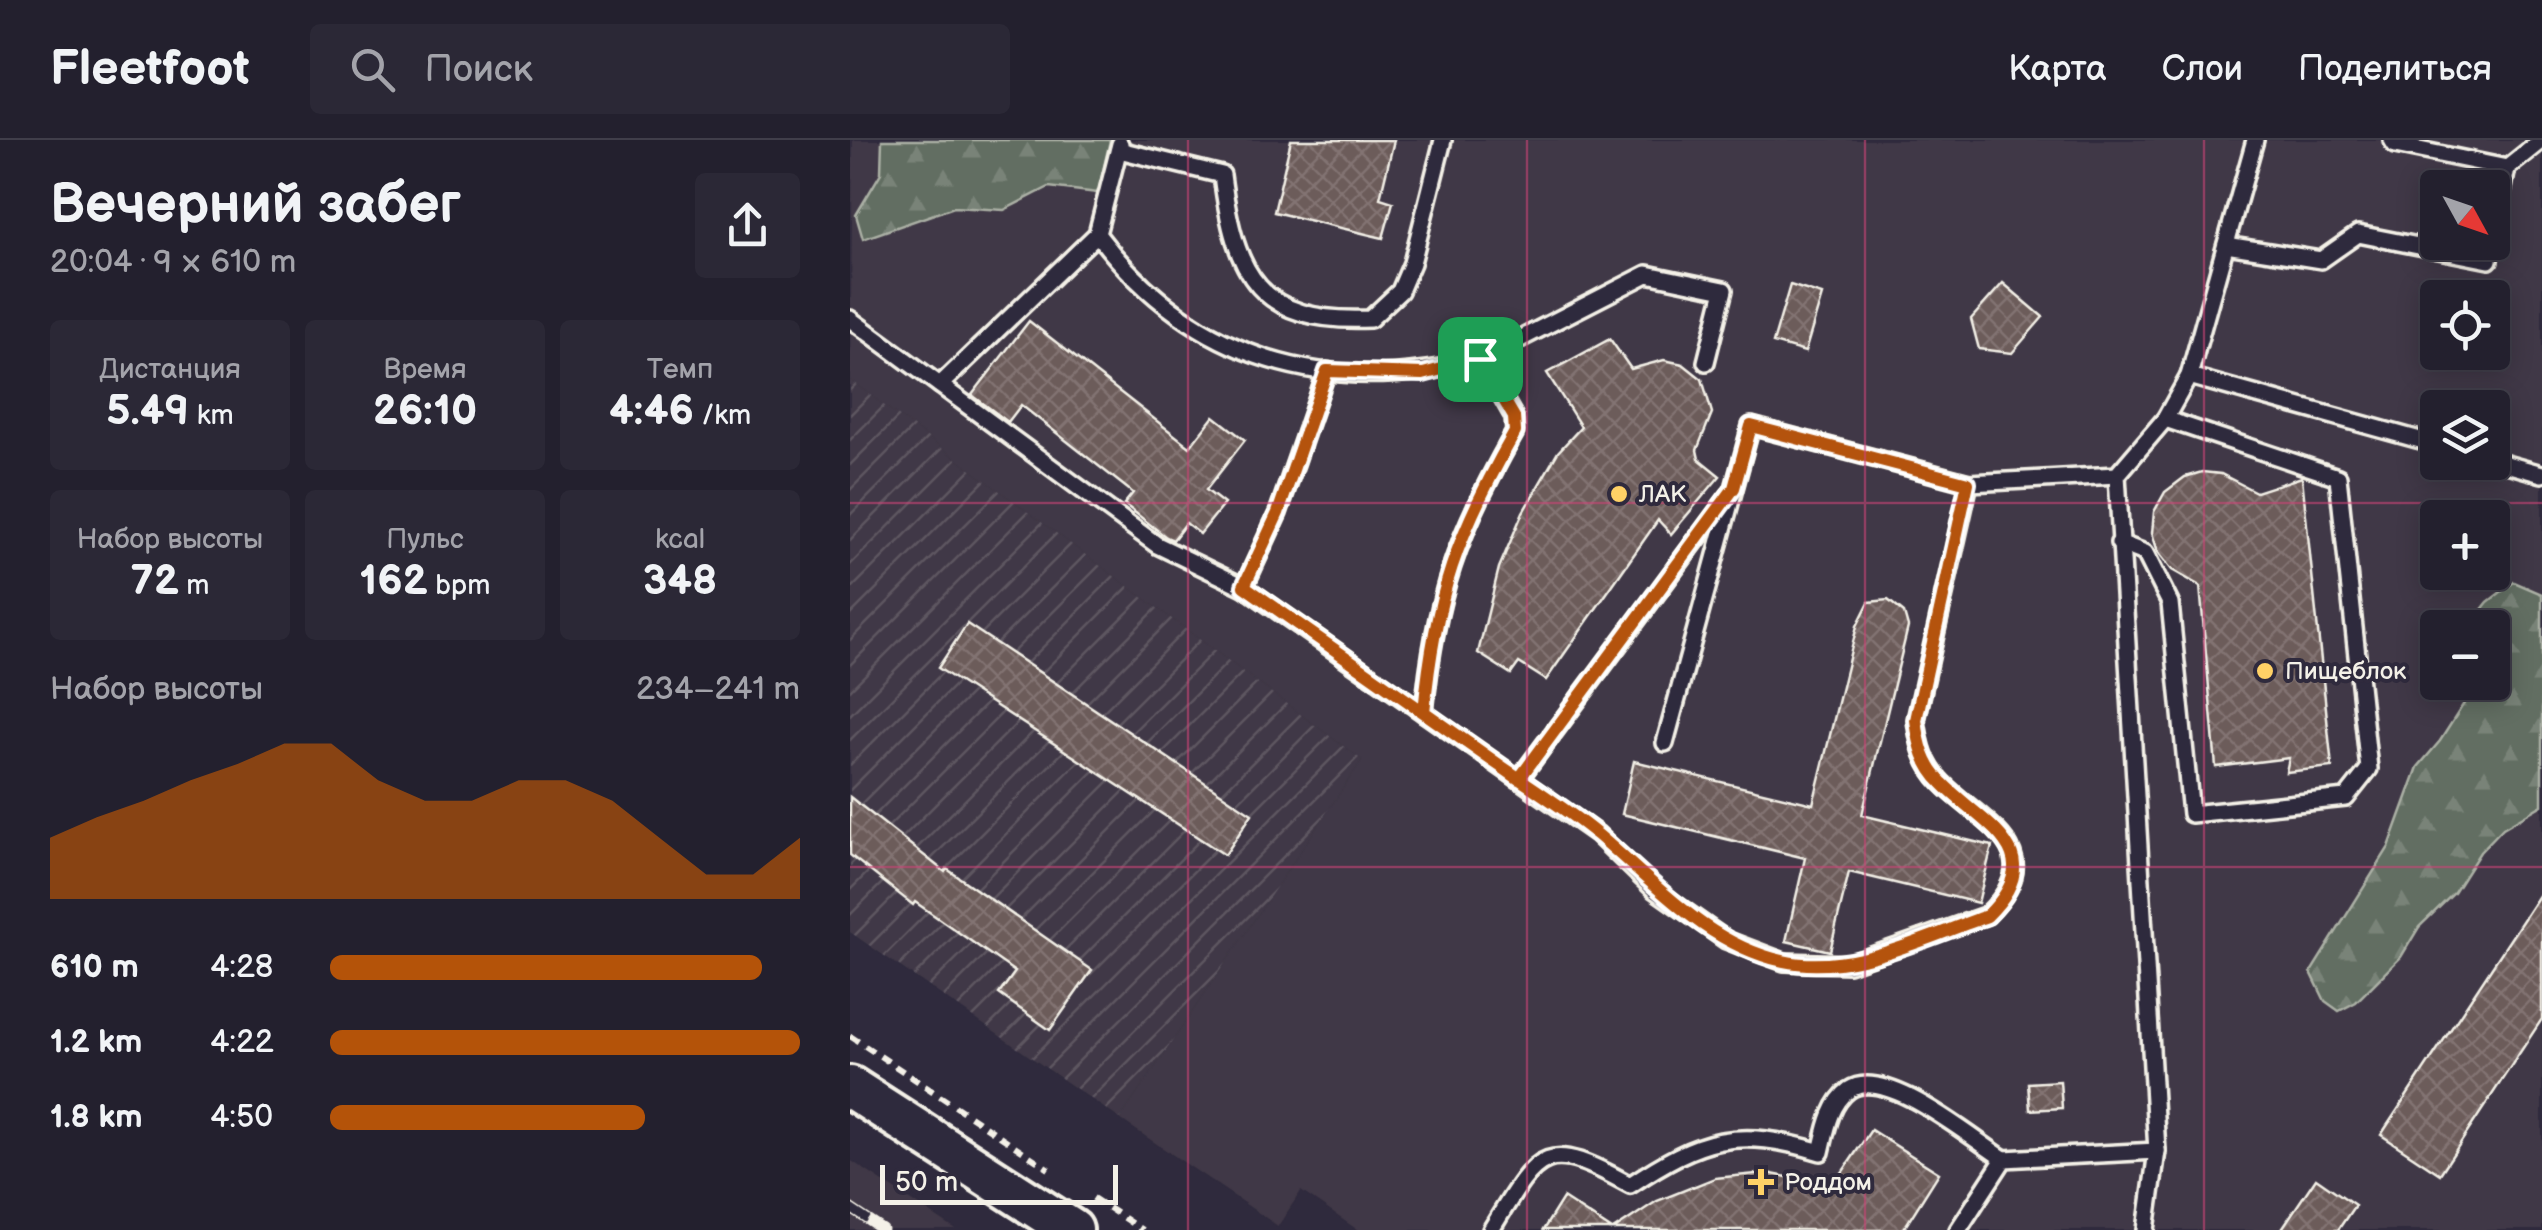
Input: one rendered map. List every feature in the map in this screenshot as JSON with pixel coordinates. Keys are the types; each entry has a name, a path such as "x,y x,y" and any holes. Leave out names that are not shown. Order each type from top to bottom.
{"street":[{"path":"850,1087 1072,1230"}],"lane":[{"path":"940,385 1097,234 1120,145 1222,175 1229,233 1247,277 1288,309 1325,321 1370,319 1400,290 1412,263 1443,140"},
{"path":"2146,1230 2157,1151 2117,476 2165,419 2189,376 2254,140"},
{"path":"2392,140 2395,145 2507,168 2542,140"},
{"path":"1097,234 1146,290 1202,330 1291,367 1423,374 1480,359 1647,274 1724,290 1706,362"},
{"path":"2226,245 2321,260 2358,234 2420,246"},
{"path":"850,319 1158,545 1244,586 1597,834 1655,890 1726,940 1784,962 1849,964 1987,916 2003,900 2013,875 2011,852 1997,826 1940,782 1920,751 1916,720 1968,483"},
{"path":"1424,712 1431,634 1446,577 1470,512 1515,432 1514,417 1480,359"},
{"path":"1244,586 1278,513 1327,371"},
{"path":"2189,376 2420,440"},
{"path":"2118,543 2146,553 2170,602 2191,814 2346,798 2369,770 2338,477 2165,419"},
{"path":"1666,743 1751,426 1968,483 2117,476"},
{"path":"2510,465 2542,474"},
{"path":"1519,779 1734,488"},
{"path":"1490,1230 1524,1176 1542,1160 1565,1155 1586,1160 1630,1184 1670,1158 1718,1140 1770,1137 1820,1152 1831,1114 1846,1091 1866,1082 1892,1086 2004,1160 2157,1151"},
{"path":"1958,1230 2004,1160"}],"path":[{"path":"850,1036 1063,1178"},
{"path":"1079,1189 1142,1230"}],"shaded area":[{"path":"853,140 2542,140 2542,1230 1358,1230 1301,1191 1278,1226 1120,1119 1362,760 850,380"},
{"path":"850,380 1362,760 1120,1119 850,932"},
{"path":"850,1160 956,1230 850,1230"}],"green space":[{"path":"882,140 1110,140 1098,193 1049,187 1004,210 954,207 863,239 856,215 881,173"},
{"path":"2514,582 2542,594 2542,805 2503,828 2480,852 2454,893 2419,927 2401,957 2356,1002 2339,1011 2325,1001 2311,972 2389,847 2418,767 2466,700 2510,700 2510,610 2482,610 2504,590 2510,590"}],"building":[{"path":"1291,140 1394,140 1380,198 1393,202 1383,238 1274,212"},
{"path":"2003,283 2043,317 2012,353 1979,349 1971,319"},
{"path":"1790,285 1822,295 1805,352 1773,343"},
{"path":"1029,321 1190,447 1214,416 1245,440 1206,490 1224,504 1200,534 1186,523 1173,540 1166,537 1124,504 1133,493 1021,405 1008,422 972,395"},
{"name":"ЛАК","path":"1610,339 1631,369 1664,360 1683,364 1702,379 1712,413 1697,450 1699,459 1720,476 1671,534 1658,520 1546,680 1519,663 1511,674 1478,653 1499,568 1523,512 1558,452 1581,427 1547,373"},
{"name":"Пищеблок","path":"2202,472 2221,474 2256,492 2302,477 2332,767 2286,772 2289,758 2216,767 2200,586 2172,570 2158,552 2152,533 2154,512 2165,492 2185,477"},
{"path":"1888,600 1904,613 1908,627 1862,815 1992,846 1978,903 1849,872 1830,951 1786,941 1805,858 1622,814 1634,761 1813,804 1857,626 1869,602"},
{"path":"967,624 1252,814 1225,855 938,668"},
{"path":"850,797 945,872 947,869 1092,970 1050,1030 999,994 1015,972 915,902 913,905 850,855"},
{"path":"2542,891 2542,1019 2440,1174 2381,1135"},
{"path":"2060,1081 2062,1108 2030,1110 2028,1083"},
{"name":"Роддом","path":"1871,1130 1939,1173 1903,1230 1613,1230 1657,1201 1715,1178 1767,1173 1833,1186"},
{"path":"2316,1178 2355,1205 2338,1230 2281,1230"},
{"path":"1563,1198 1612,1230 1543,1230"}],"railway":[{"path":"850,1208 883,1230"}],"place":[{"name":"ЛАК","path":"1619,494"},
{"name":"Пищеблок","path":"2265,671"},
{"name":"Роддом","path":"1761,1182"}],"route":[{"path":"1480,359 1514,417 1515,432 1470,512 1446,577 1431,634 1424,712 1519,779 1734,488 1751,426 1968,483 1916,720 1920,751 1940,782 1997,826 2011,852 2013,875 2003,900 1987,916 1849,964 1784,962 1726,940 1655,890 1597,834 1244,586 1278,513 1327,371 1423,374 1480,359"}]}
